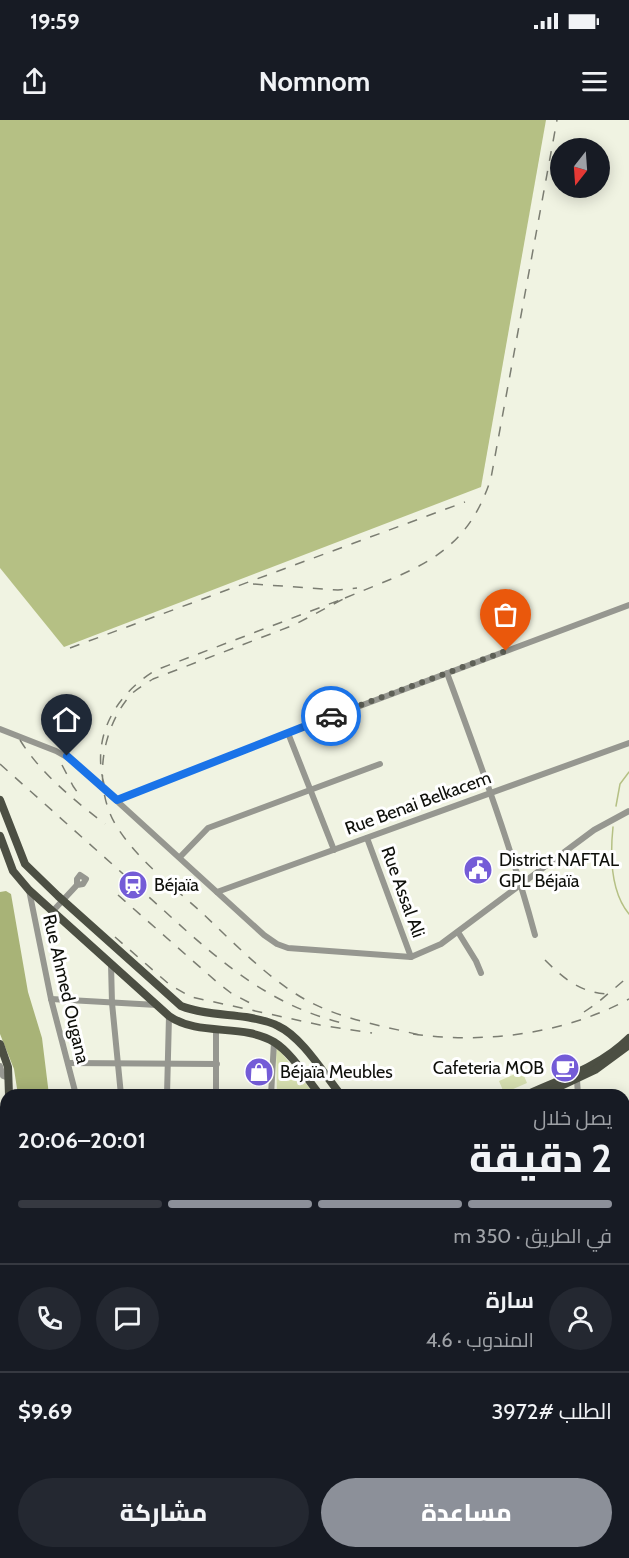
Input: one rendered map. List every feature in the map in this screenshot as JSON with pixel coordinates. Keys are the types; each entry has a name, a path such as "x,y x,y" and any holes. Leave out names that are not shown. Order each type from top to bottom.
{"main road":[{"path":"0,800 25,864 182,1006 197,1011 265,1021 278,1026 290,1034 336,1089"},
{"path":"0,836 13,870 29,890 169,1016 183,1024 260,1036 274,1042 288,1055 315,1089"},
{"path":"540,1089 579,1072 620,1047 629,1038"},
{"path":"0,1044 8,1067 9,1089"},
{"path":"556,1089 605,1064 629,1046"}],"street":[{"path":"117,800 629,605"},
{"path":"447,673 491,793 535,934"},
{"path":"0,729 67,756 264,935 276,944 288,948 411,957 441,944 594,831 629,811"},
{"path":"288,733 334,850"},
{"name":"Rue Benai Belkacem","path":"218,892 629,742"},
{"path":"180,857 208,828 380,764"},
{"name":"Rue Assal Ali","path":"367,838 411,957"},
{"path":"52,912 77,885"},
{"name":"Rue Ahmed Ougana","path":"29,890 51,999 74,1089"},
{"path":"458,932 477,962 481,973"},
{"path":"111,964 112,1002 120,1089"},
{"path":"51,999 157,1005"},
{"path":"167,1089 169,1016"},
{"path":"216,1030 216,1089"},
{"path":"271,1089 274,1042"},
{"path":"68,1063 217,1064"},
{"path":"0,1066 3,1076 9,1078"},
{"path":"577,1080 578,1089"}],"shaded area":[{"path":"0,120 546,120 481,487 64,647 0,568"},
{"path":"6,891 11,894 28,992 42,1038 48,1089 17,1089 14,1069 0,1034 0,892"},
{"path":"276,1046 310,1089 277,1089"},
{"path":"522,1071 527,1083 513,1089 502,1089 499,1081"}],"waterway":[{"path":"616,806 620,784 629,772"},
{"path":"613,827 612,861 615,884 618,895 629,914"}],"railway":[{"path":"345,598 415,568 434,557 452,543 467,526 480,505 491,478 557,120"},
{"path":"70,648 465,502"},
{"path":"253,584 338,590 357,588"},
{"path":"104,784 101,766 104,733 119,704 142,680 156,670 345,598 294,625 153,679 133,692 119,712 106,744 103,761 105,796 109,812 117,827 145,861 283,985 310,1002 341,1015 420,1035"},
{"path":"20,740 48,775 105,824"},
{"path":"0,764 186,931 233,969 283,1001 312,1014 342,1023"},
{"path":"62,765 82,799"},
{"path":"118,895 218,983 252,1004"},
{"path":"115,937 170,985 191,997 320,1025 372,1033"},
{"path":"545,960 574,984 591,991 611,994"},
{"path":"584,1012 629,976"},
{"path":"413,1034 468,1038 524,1033 578,1021 629,999"}],"way so far":[{"path":"331,716 506,651"}],"place":[{"name":"District NAFTAL GPL Béjaïa","path":"478,870"},
{"name":"Béjaïa","path":"133,885"},
{"name":"Cafeteria MOB","path":"565,1068"},
{"name":"Béjaïa Meubles","path":"259,1072"}],"route":[{"path":"67,756 117,800 331,716"}]}
